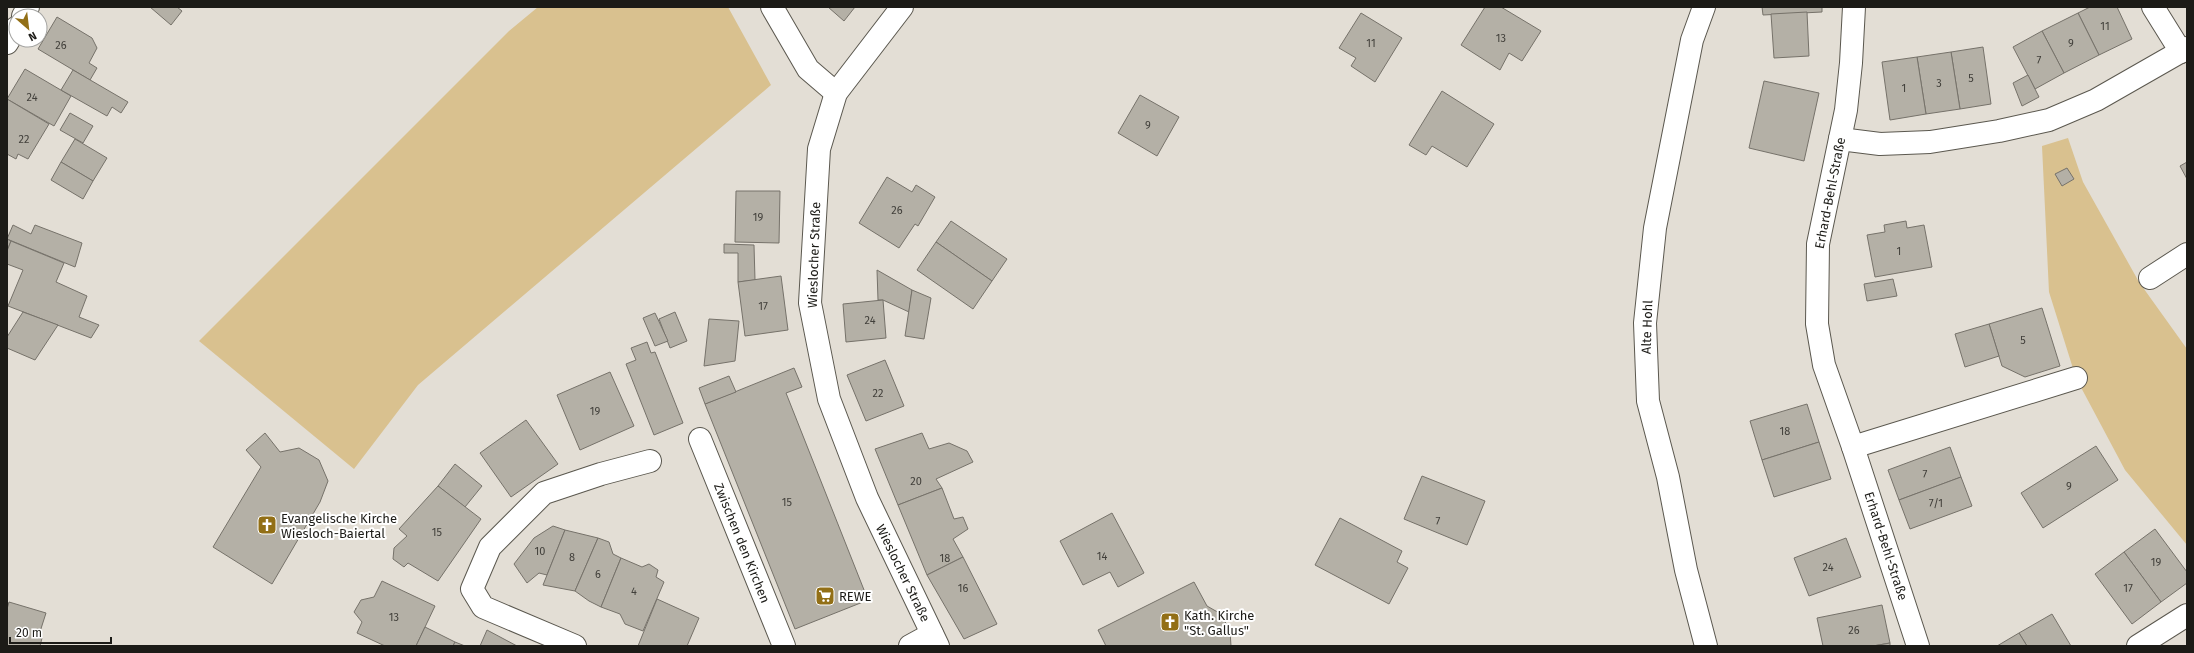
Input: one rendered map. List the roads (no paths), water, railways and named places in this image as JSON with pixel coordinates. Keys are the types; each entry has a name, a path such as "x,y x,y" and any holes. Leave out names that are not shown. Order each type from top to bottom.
{"street":[{"path":"772,7 808,69 836,93"},
{"name":"Wieslocher Straße","path":"902,7 836,93 819,149 810,303 828,399 867,498 935,640"},
{"name":"Alte Hohl","path":"1704,7 1692,40 1655,228 1645,323 1648,401 1668,477 1686,570 1706,646"},
{"name":"Erhard-Behl-Straße","path":"1854,7 1851,63 1840,139 1818,244 1818,324 1824,365 1853,447 1918,646"},
{"path":"1840,139 1880,144 1930,142 2000,131 2049,120 2096,100 2184,50 2153,7"},
{"path":"2150,278 2187,254"},
{"path":"1853,447 2076,378"},
{"name":"Zwischen den Kirchen","path":"700,439 784,646"},
{"path":"575,646 483,607 472,589 490,547 544,492 601,474 650,461"},
{"path":"2138,646 2187,615"},
{"path":"910,646 935,640"}],"place":[{"name":"Evangelische Kirche Wiesloch-Baiertal","path":"267,525"},
{"name":"REWE","path":"825,596"},
{"name":"Kath. Kirche \"St. Gallus\"","path":"1170,622"}]}
